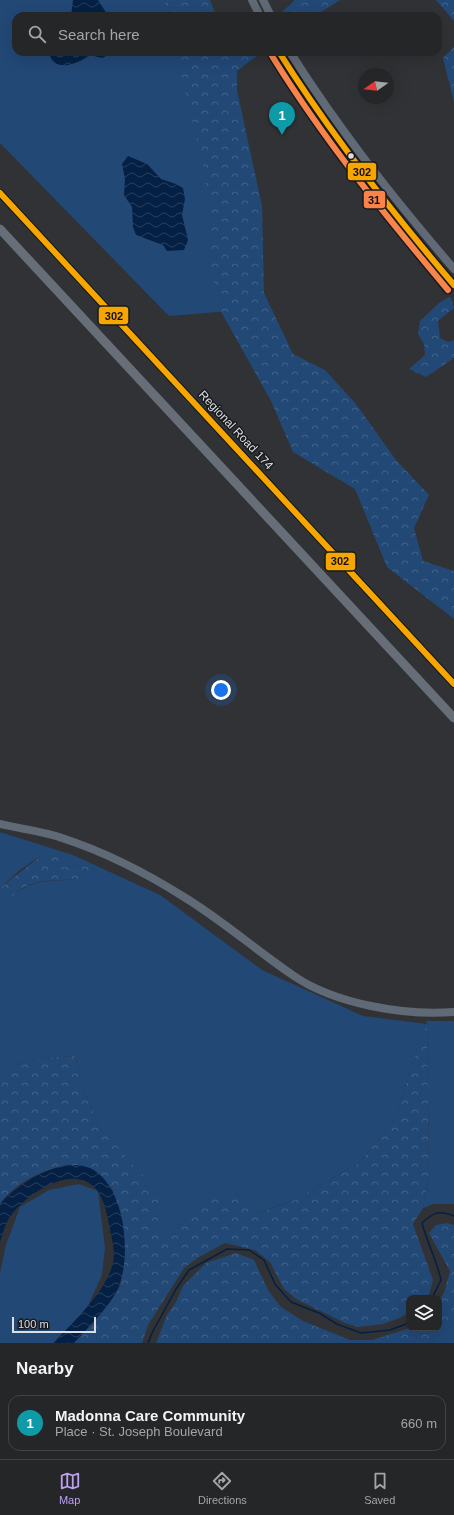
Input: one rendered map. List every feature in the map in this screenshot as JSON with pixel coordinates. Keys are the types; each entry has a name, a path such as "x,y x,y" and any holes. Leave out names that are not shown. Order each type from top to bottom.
{"highway":[{"name":"Regional Road 174","path":"0,193 454,684"},
{"path":"0,229 454,718"}],"main road":[{"path":"252,0 258,12"},
{"path":"263,0 269,12"},
{"path":"281,56 312,107 338,142 379,196 454,285"},
{"path":"293,56 321,101 346,135 454,269"},
{"path":"338,142 346,135"},
{"path":"428,254 435,247"},
{"path":"0,824 61,837 104,854 150,877 186,898 296,977 318,989 357,1002 383,1008 424,1012 454,1012"}],"green space":[{"path":"0,0 182,0 184,12 12,12 12,56 191,56 231,311 169,316 0,143"},
{"path":"165,0 210,0 214,12 167,12"},
{"path":"295,0 340,0 321,12 282,12"},
{"path":"436,0 454,0 454,21"},
{"path":"454,47 454,102 443,58"},
{"path":"177,56 257,56 237,71 237,90 262,206 264,293 293,354 325,370 356,404 396,460 429,495 414,528 423,561 454,571 454,619 387,567 355,489 293,452 271,401 219,308 210,262 211,222 203,166"},
{"path":"449,297 451,298 454,308 438,321 440,338 448,342 454,340 454,358 426,377 409,369 425,355 424,344 418,334 420,321 439,303"},
{"path":"0,832 73,855 160,895 262,970 363,1016 427,1024 426,1021 454,1021 454,1204 434,1204 423,1208 429,1174 427,1026 409,1072 398,1115 359,1163 294,1200 258,1213 236,1193 186,1219 172,1234 158,1234 157,1197 99,1127 81,1082 75,1056 39,1058 0,1070 0,901 6,900 28,886 41,882 75,880 78,865 64,867 42,855 21,869 0,888"},
{"path":"47,854 60,857 64,867 78,865 91,868 89,879 54,880 37,883 21,889 6,900 0,901 0,888 42,855"},
{"path":"427,1024 429,1174 423,1208 413,1224 433,1280 429,1295 406,1295 406,1314 400,1318 383,1324 358,1327 345,1323 296,1299 284,1289 270,1262 255,1250 225,1243 199,1257 184,1268 148,1325 142,1343 74,1343 110,1303 119,1288 122,1268 120,1240 113,1190 69,1165 50,1170 30,1178 13,1190 0,1205 0,1070 39,1058 75,1056 81,1082 99,1127 143,1175 158,1198 158,1234 172,1234 186,1219 214,1198 236,1193 259,1213 294,1200 359,1163 398,1115 409,1072"},
{"path":"79,1184 98,1191 105,1248 102,1275 87,1308 53,1343 0,1343 0,1273 6,1245 20,1207 49,1190"},
{"path":"447,1223 454,1225 454,1323 429,1343 156,1343 167,1315 176,1302 183,1286 206,1263 236,1253 254,1260 269,1292 281,1307 303,1321 350,1340 372,1340 406,1329 406,1331 442,1331 442,1296 450,1271 429,1233 436,1225"},
{"path":"454,1323 454,1343 429,1343"}],"water":[{"path":"73,0 98,0 106,12 72,12"},
{"path":"50,56 88,56 73,64 66,65 55,63"},
{"path":"94,56 106,56 102,58"},
{"path":"128,156 147,164 161,179 183,188 185,199 182,215 188,240 184,250 167,251 163,245 136,235 133,227 132,207 124,195 125,179 122,164"},
{"path":"77,1165 97,1172 108,1184 115,1196 123,1226 125,1258 119,1286 106,1308 74,1343 54,1343 96,1296 104,1285 113,1263 114,1249 103,1202 100,1195 91,1184 80,1179 67,1179 54,1183 28,1198 18,1208 7,1222 0,1242 0,1205 10,1194 33,1178 59,1167"}],"waterway":[{"path":"434,1295 441,1280 422,1223 430,1216 437,1213 444,1213 454,1216"},
{"path":"148,1343 176,1289 189,1270 227,1249 249,1250 264,1260 275,1284 291,1302 319,1313 337,1324 361,1333 390,1330 406,1324"}],"transit line":[{"name":"31","path":"272,56 334,147 401,234 448,290"},
{"name":"302","path":"282,56 319,113 362,172 454,285"},
{"name":"302","path":"0,193 454,684"}],"place":[{"name":"Madonna Care Community","path":"282,135"}]}
